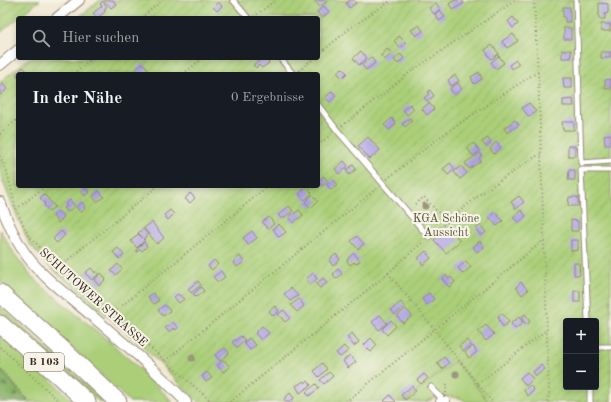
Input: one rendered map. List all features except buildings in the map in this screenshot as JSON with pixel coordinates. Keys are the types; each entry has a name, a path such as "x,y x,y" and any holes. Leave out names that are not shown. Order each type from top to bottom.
{"highway":[{"name":"B 103","path":"0,293 118,402"},
{"name":"B 103","path":"0,324 86,402"}],"street":[{"path":"59,16 79,0"},
{"path":"0,65 16,52"},
{"name":"SCHUTOWER STRASSE","path":"0,202 10,229 19,245 40,271 129,347 186,402"}],"lane":[{"path":"233,0 246,16"},
{"path":"576,0 581,162 611,161"},
{"path":"282,60 292,72"},
{"path":"320,108 337,130 429,237"},
{"path":"588,318 581,170 611,170"},
{"path":"599,347 611,347"},
{"path":"431,387 445,402"},
{"path":"590,390 590,402"}],"path":[{"path":"143,16 163,0"},
{"path":"255,16 275,0"},
{"path":"320,53 353,26 392,0"},
{"path":"320,143 409,73 516,0"},
{"path":"534,0 544,240 548,402"},
{"path":"75,72 90,60"},
{"path":"186,72 200,60"},
{"path":"296,72 312,60"},
{"path":"165,361 441,136 538,72"},
{"path":"0,134 16,121"},
{"path":"230,402 388,273 479,195 535,156 541,154"},
{"path":"0,156 7,172 16,209 28,235 59,267 113,313 212,402"},
{"path":"16,209 43,188"},
{"path":"59,267 156,188"},
{"path":"113,313 266,188"},
{"path":"415,204 424,197 447,222"},
{"path":"346,402 544,240"},
{"path":"388,273 492,402"},
{"path":"478,384 546,330"},
{"path":"0,347 60,402"},
{"path":"0,370 29,402"}],"green space":[{"path":"0,0 40,0 21,16 16,16 16,20 0,33"},
{"name":"KGA Schöne Aussicht","path":"100,0 611,0 611,402 489,402 455,361 404,402 198,402 140,344 48,265 29,243 0,174 0,82 27,60 320,60 320,16 80,16"},
{"path":"0,230 15,255 31,276 111,343 173,402 130,402 12,293 0,281"},
{"path":"0,306 104,402 99,402 81,384 0,312"},
{"path":"0,335 74,402 29,402 0,369"},
{"path":"455,360 489,402 467,402 460,398 443,396 426,402 404,402"},
{"path":"0,369 29,402 0,402"}]}
